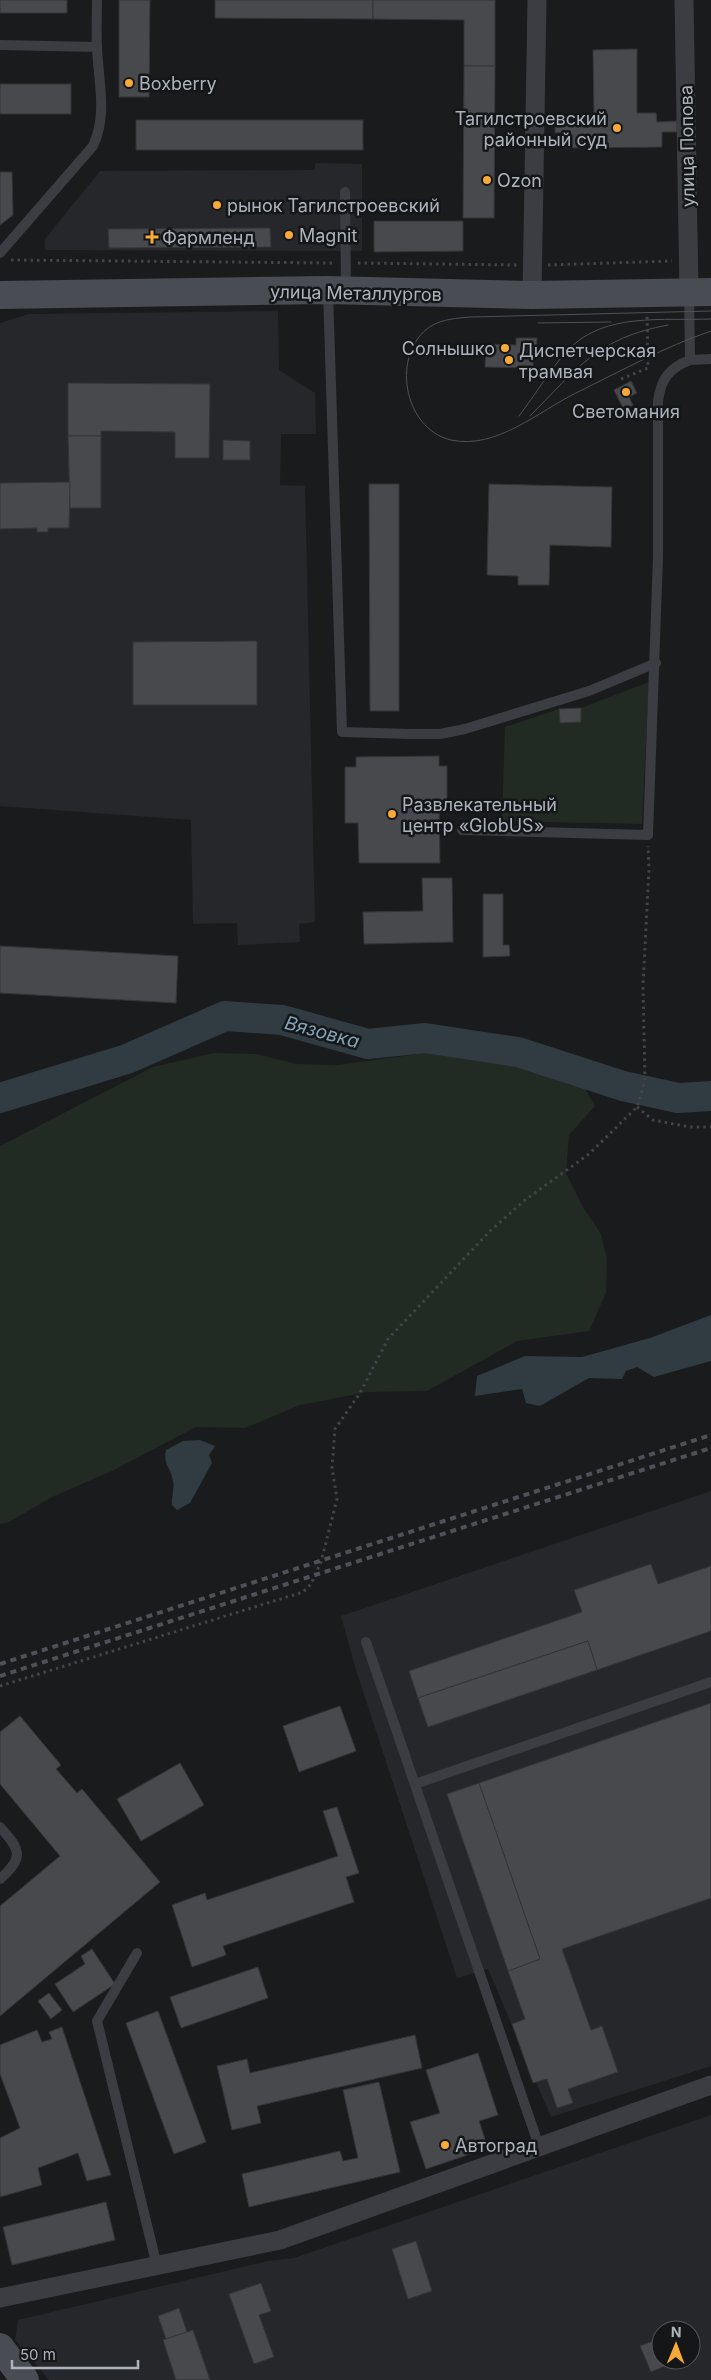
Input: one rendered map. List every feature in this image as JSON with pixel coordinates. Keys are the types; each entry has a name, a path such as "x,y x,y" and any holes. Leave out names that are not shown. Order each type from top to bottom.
{"main road":[{"name":"улица Металлургов","path":"0,295 337,291 532,295 700,292"},
{"path":"0,2347 25,2380"}],"street":[{"path":"532,295 537,0"},
{"name":"улица Попова","path":"684,0 700,292"},
{"path":"0,2298 280,2240 711,2085"}],"lane":[{"path":"0,253 94,146 100,131 102,115 97,47 97,0"},
{"path":"0,45 97,47"},
{"path":"345,192 337,291 342,732 430,734 465,729 589,691 656,663"},
{"path":"690,360 700,292"},
{"path":"462,830 648,835 656,663 658,401 662,382 666,374 679,364 690,360 711,359"},
{"path":"366,1642 539,2146"},
{"path":"415,1784 711,1682"},
{"path":"0,1827 16,1845 17,1856 12,1868 0,1879"},
{"path":"137,1953 97,2021 157,2266"}],"path":[{"path":"621,379 648,368 647,262"},
{"path":"0,1686 302,1592 311,1584 321,1562 337,1500 332,1468 335,1429 360,1393 388,1339 490,1230 526,1200 589,1154 637,1108 645,1081 643,985 649,869 648,835"},
{"path":"637,1108 652,1120 690,1127 711,1127"}],"shaded area":[{"name":"рынок Тагилстроевский","path":"315,163 362,164 362,251 45,250 45,239 100,171 315,170"},
{"path":"278,311 279,370 315,393 316,434 281,434 280,485 305,486 315,922 299,924 300,942 238,945 237,923 193,924 191,820 0,806 0,323 29,314"},
{"path":"649,682 642,824 502,821 505,727 559,709 560,723 581,722 581,708"},
{"path":"461,1048 510,1065 560,1075 582,1084 595,1106 569,1135 566,1173 583,1207 601,1234 607,1259 606,1293 589,1331 517,1341 427,1391 368,1392 300,1405 245,1428 196,1427 112,1471 52,1497 9,1522 0,1524 0,1146 153,1067 214,1053 256,1054 296,1064 339,1065"},
{"path":"711,1315 711,1361 654,1377 637,1367 626,1371 622,1379 589,1378 540,1406 526,1403 522,1389 475,1396 477,1376 525,1356 582,1357 650,1338"},
{"path":"200,1440 215,1446 209,1455 212,1463 190,1503 177,1510 172,1505 173,1484 172,1476 166,1463 166,1450 183,1441"},
{"path":"711,1491 711,2066 551,2117 488,1969 457,1978 356,1670 341,1616"},
{"path":"711,2115 711,2380 49,2380 15,2340 18,2320 268,2261 294,2258"}],"building":[{"path":"0,0 67,0 67,13 0,13"},
{"path":"119,0 150,0 149,97 119,97"},
{"path":"215,0 373,0 373,19 215,18"},
{"path":"373,0 495,0 495,66 464,66 464,20 373,19"},
{"path":"637,49 637,113 656,113 657,122 677,121 677,132 662,132 662,147 565,148 565,132 555,133 555,123 572,123 572,114 594,114 593,50"},
{"path":"464,66 495,66 494,218 463,218"},
{"path":"0,84 71,84 71,114 0,114"},
{"path":"136,120 363,120 363,150 136,150"},
{"path":"0,172 12,172 13,215 0,225"},
{"path":"374,221 463,221 463,251 374,252"},
{"path":"270,228 271,247 109,248 108,229"},
{"name":"Диспетчерская трамвая","path":"516,338 537,338 536,352 533,352 533,368 485,367 486,344 516,345"},
{"path":"631,381 637,393 629,397 633,405 624,410 614,390"},
{"path":"68,383 210,384 209,458 175,458 175,432 101,431 101,436 68,436"},
{"path":"68,436 101,436 101,508 70,508"},
{"path":"223,440 250,441 250,460 223,460"},
{"path":"70,482 69,528 48,528 48,532 37,532 37,528 0,529 0,483"},
{"path":"369,484 399,484 399,711 370,711"},
{"path":"489,484 612,487 611,547 550,545 549,585 518,585 518,576 487,575"},
{"path":"257,641 257,705 133,705 133,642"},
{"path":"581,708 581,722 560,723 559,709"},
{"name":"Развлекательный центр «GlobUS»","path":"439,756 439,766 447,766 447,805 439,805 440,863 359,863 358,823 345,823 345,767 356,767 356,757"},
{"path":"422,878 452,878 453,942 364,944 363,912 423,911"},
{"path":"483,894 503,894 503,945 509,945 510,956 483,957"},
{"path":"0,946 178,956 176,1003 0,993"},
{"path":"651,1564 658,1584 711,1566 711,1631 597,1670 588,1641 418,1698 409,1671 582,1612 574,1590"},
{"path":"588,1641 597,1670 428,1727 418,1698"},
{"path":"711,1703 711,1898 562,1949 591,2030 602,2026 618,2072 568,2089 573,2103 557,2108 547,2079 533,2083 512,2024 525,2019 508,1971 540,1959 479,1783"},
{"path":"340,1706 356,1751 299,1772 283,1726"},
{"path":"20,1716 61,1765 56,1769 77,1793 82,1789 160,1882 0,2016 0,1906 60,1856 0,1784 0,1732"},
{"path":"180,1763 204,1805 141,1841 117,1799"},
{"path":"479,1783 540,1959 508,1971 447,1794"},
{"path":"337,1807 359,1873 346,1877 354,1902 223,1946 226,1955 192,1967 172,1905 205,1893 207,1900 338,1856 323,1811"},
{"path":"92,1949 115,1984 73,2012 55,1984 85,1964 81,1956"},
{"path":"258,1967 268,1998 181,2028 170,1997"},
{"path":"49,1993 62,2010 51,2019 38,2001"},
{"path":"158,2011 206,2142 174,2154 126,2023"},
{"path":"62,2027 111,2175 87,2181 78,2153 38,2168 42,2185 0,2197 0,2138 20,2128 0,2074 0,2045 37,2030 42,2042 52,2039 49,2032"},
{"path":"415,2035 422,2068 257,2106 261,2123 232,2130 217,2066 247,2059 250,2073"},
{"path":"478,2053 498,2115 479,2121 488,2148 426,2169 410,2122 440,2113 426,2070"},
{"path":"379,2082 400,2172 249,2207 242,2174 340,2151 343,2161 358,2158 343,2090"},
{"path":"106,2202 115,2240 12,2265 3,2227"},
{"path":"416,2241 432,2291 408,2299 392,2249"},
{"path":"261,2283 271,2311 259,2315 274,2357 254,2364 229,2294"},
{"path":"179,2308 187,2332 166,2339 158,2316"},
{"path":"193,2330 210,2380 176,2380 163,2340"},
{"path":"651,2342 651,2370 656,2370 651,2372 640,2346"}],"waterway":[{"name":"Вязовка","path":"0,1098 127,1059 225,1016 282,1020 368,1044 425,1038 518,1052 623,1086 678,1098 711,1096"}],"tram line":[{"path":"711,311 471,317 446,320 431,326 418,338 410,354 407,371 408,389 413,406 422,421 435,433 451,440 468,442 484,439 516,427 576,393 676,344 711,331"},
{"path":"519,416 562,357 584,337 600,329 636,321 711,319"},
{"path":"538,323 611,322"},
{"path":"530,416 590,357 623,338 668,325"}],"railway":[{"path":"0,1664 711,1435"},
{"path":"0,1676 711,1448"}],"place":[{"name":"Boxberry","path":"129,83"},
{"name":"Тагилстроевский районный суд","path":"617,128"},
{"name":"Ozon","path":"487,180"},
{"name":"рынок Тагилстроевский","path":"217,205"},
{"name":"Magnit","path":"289,235"},
{"name":"Фармленд","path":"152,237"},
{"name":"Солнышко","path":"505,348"},
{"name":"Диспетчерская трамвая","path":"509,360"},
{"name":"Светомания","path":"626,392"},
{"name":"Развлекательный центр «GlobUS»","path":"392,814"},
{"name":"Автоград","path":"445,2145"}]}
